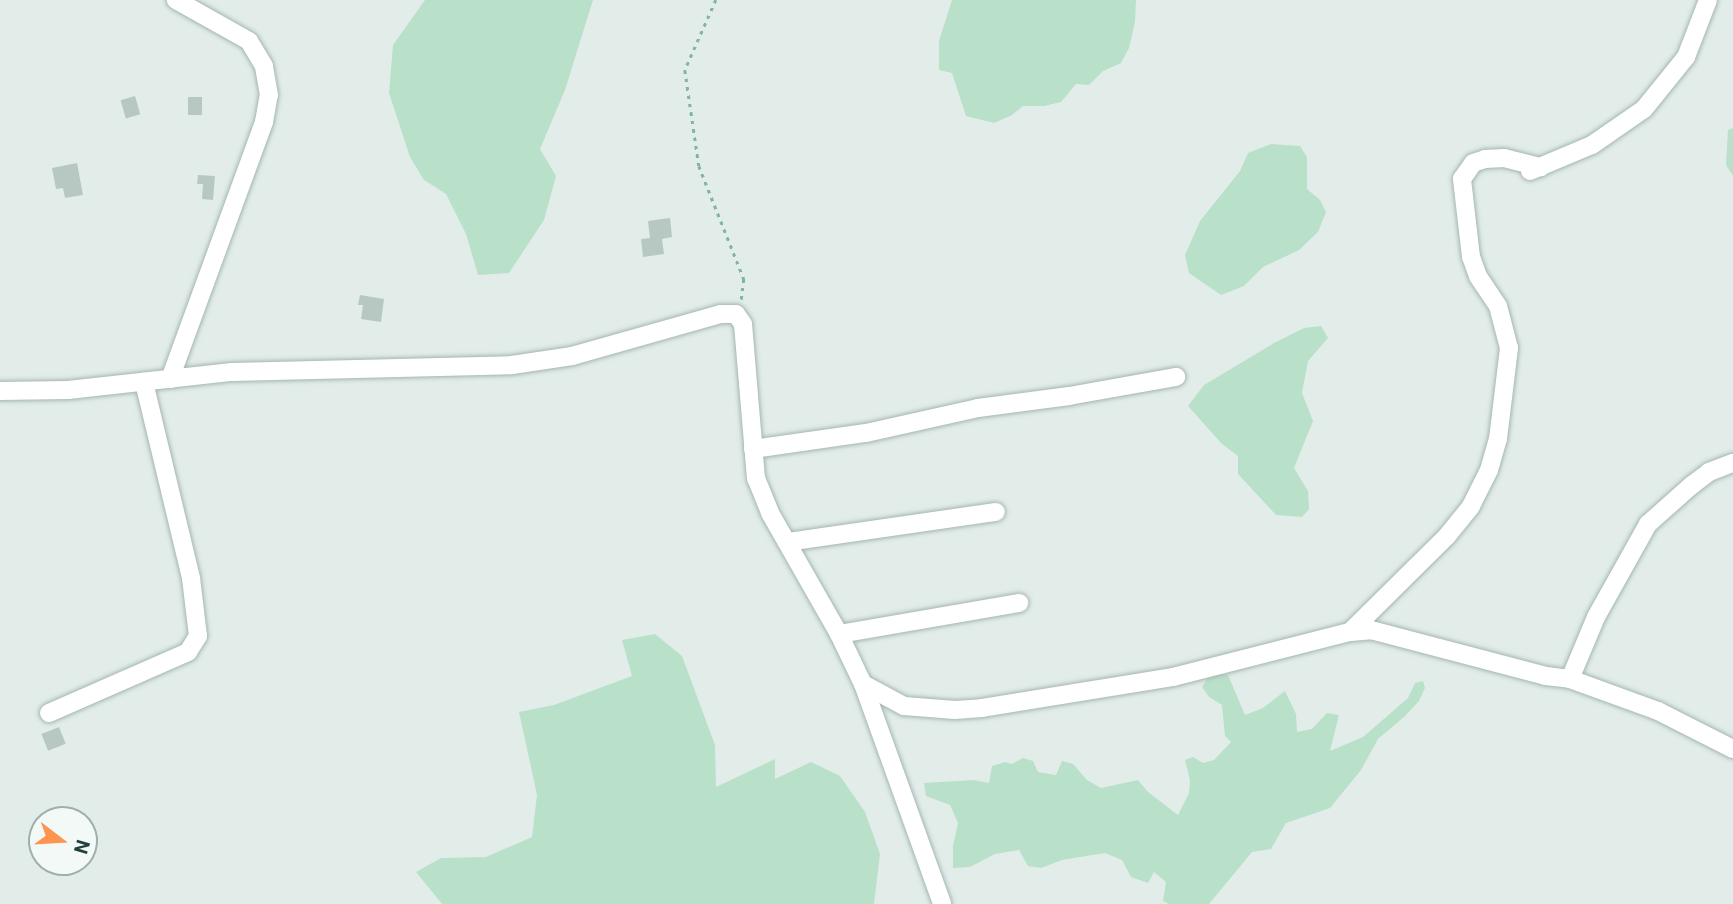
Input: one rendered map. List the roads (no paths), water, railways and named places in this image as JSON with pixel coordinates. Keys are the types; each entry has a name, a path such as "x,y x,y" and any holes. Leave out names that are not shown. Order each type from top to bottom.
{"street":[{"path":"170,379 264,122 269,95 264,66 249,41 176,0"},
{"path":"1521,174 1592,145 1644,109 1686,57 1708,0"},
{"path":"1350,632 1447,536 1471,506 1489,470 1498,439 1509,348 1498,306 1478,276 1471,257 1462,179 1473,163 1485,159 1504,158 1541,167"},
{"path":"0,391 68,390 302,369 512,365 572,356 720,314 736,314 743,324 753,449 762,493 839,634 863,684 942,904"},
{"path":"753,449 866,433 978,408 1091,393 1176,377"},
{"path":"49,713 188,652 198,636 191,578 144,382"},
{"path":"1570,678 1596,618 1648,524 1672,499 1700,478 1733,463"},
{"path":"787,542 996,512"},
{"path":"839,634 1019,603"},
{"path":"863,684 904,706 955,710 982,708 1173,677 1363,629 1385,632 1546,676 1570,678 1658,710 1733,748"}]}
